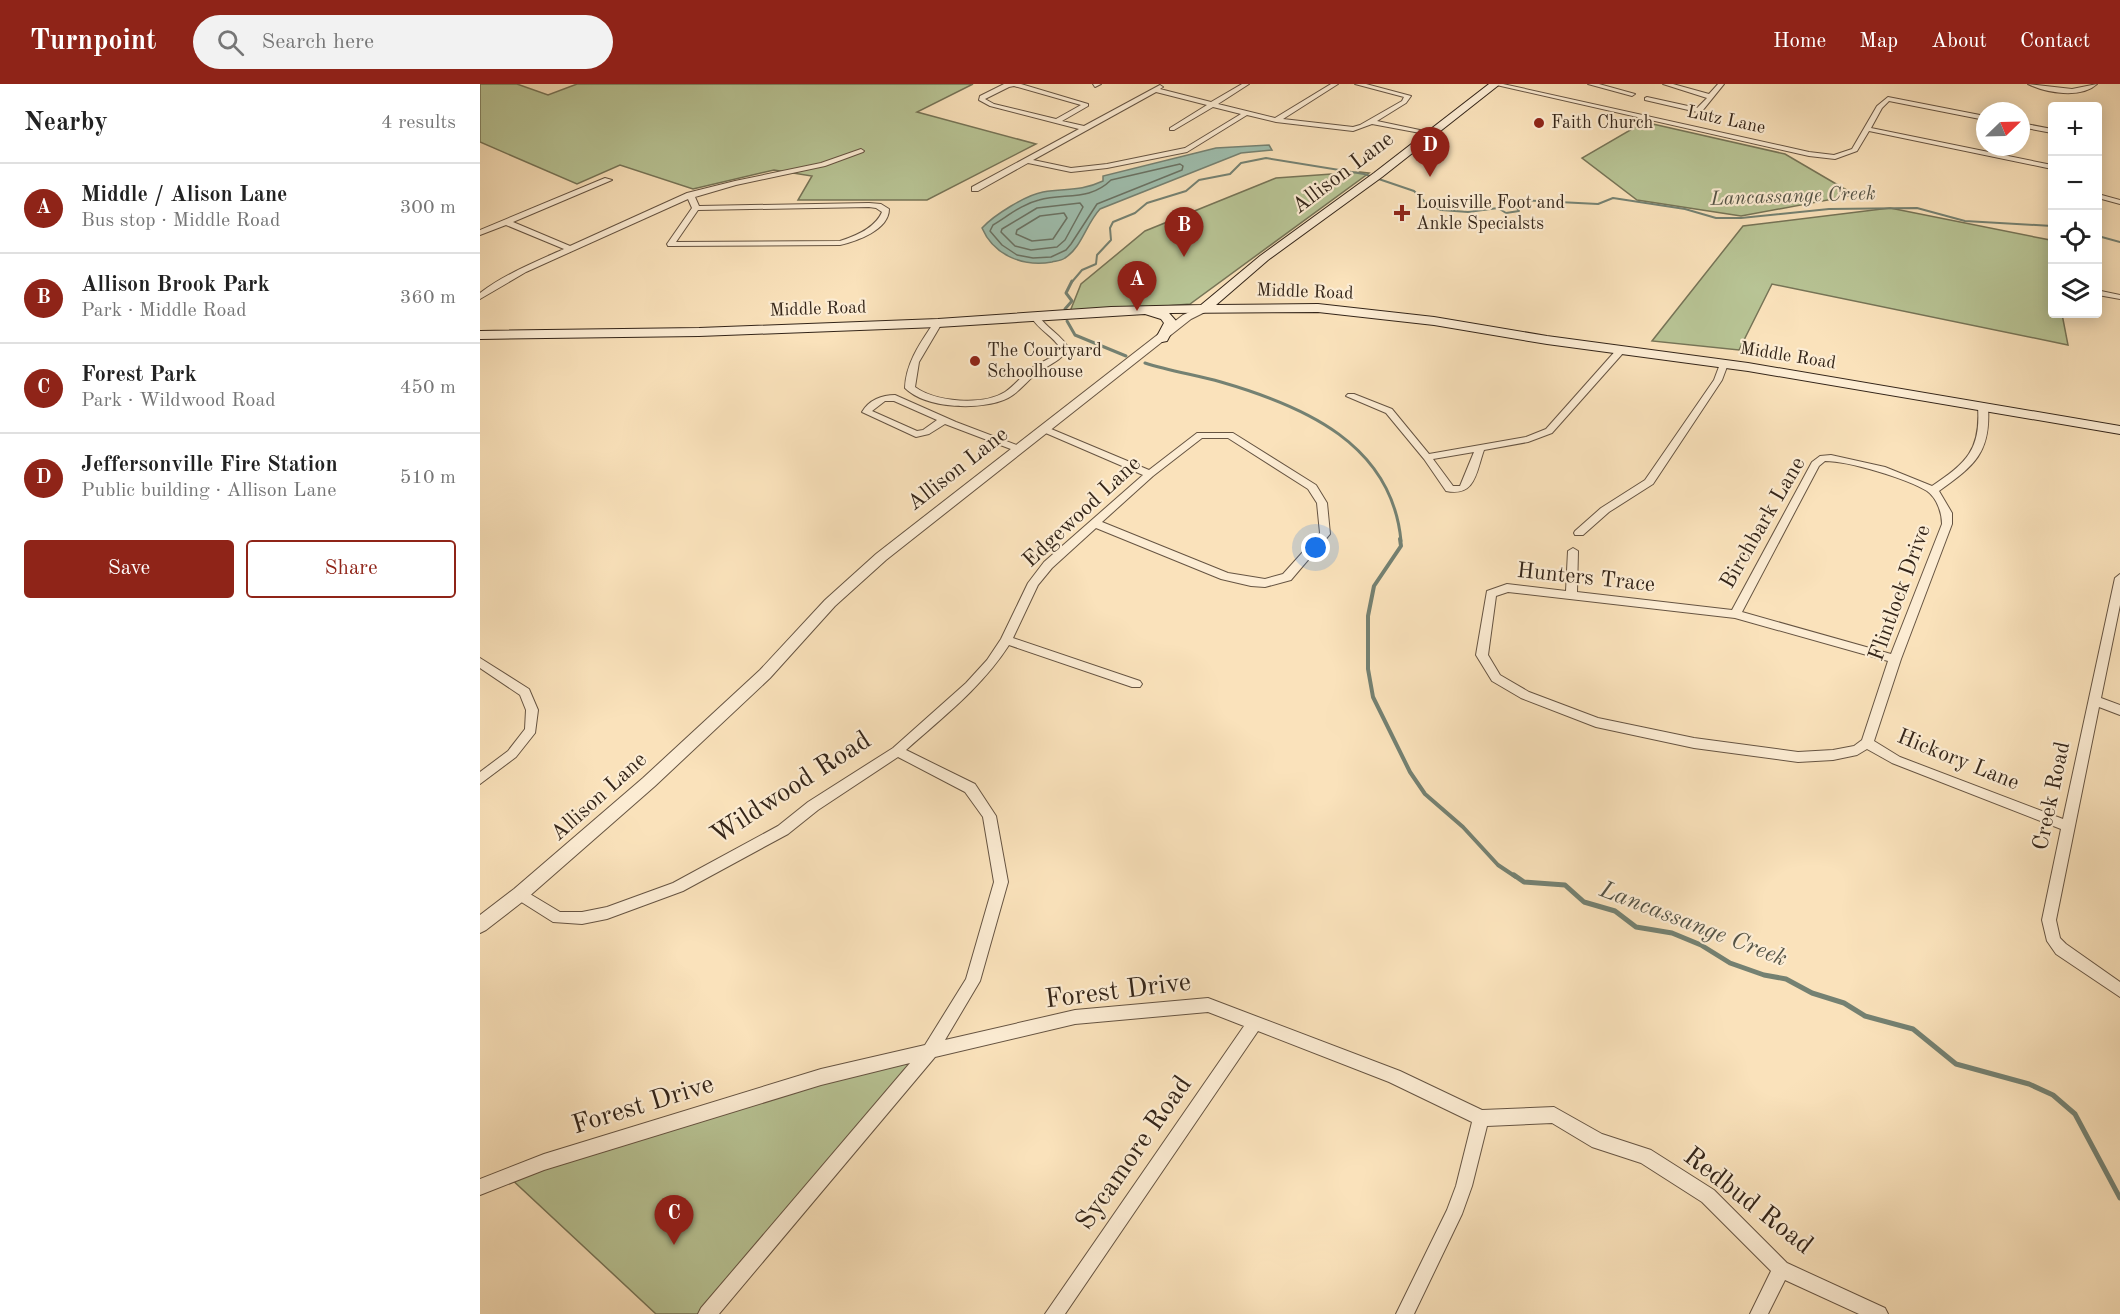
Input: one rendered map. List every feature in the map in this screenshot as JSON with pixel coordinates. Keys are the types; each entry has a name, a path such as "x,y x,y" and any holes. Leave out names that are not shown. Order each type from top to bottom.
{"main road":[{"name":"Allison Lane","path":"1205,308 1274,250 1495,84"},
{"path":"1233,285 1232,298 1249,304 1269,307"},
{"name":"Middle Road","path":"480,334 699,332 938,323 1205,308 1269,307 1365,312 1724,364 2120,430"},
{"path":"1141,310 1165,316 1171,322 1162,338"}],"street":[{"path":"1057,121 1086,105 1014,84 982,97 986,103 1083,128"},
{"path":"975,189 1166,84"},
{"path":"1172,129 1246,84"},
{"path":"1276,120 1335,84"},
{"path":"1155,90 1276,120 1353,129 1362,128 1404,102 1408,96 1358,84"},
{"name":"Lutz Lane","path":"1495,84 1809,154 1835,157 1855,150 1879,107 1888,99 1976,116"},
{"path":"1591,84 1632,94"},
{"path":"1666,84 1711,96"},
{"path":"1647,99 1696,110 1701,109 1721,84"},
{"path":"2031,84 2072,90 2092,86"},
{"path":"1026,160 1071,170 1107,166 1179,152 1187,150 1246,113"},
{"path":"1371,122 1431,133"},
{"path":"2030,127 2048,130"},
{"path":"1867,129 2048,166"},
{"path":"480,297 523,270 690,195 735,183 823,165 861,151"},
{"path":"480,233 608,180"},
{"path":"690,195 696,208"},
{"path":"2102,197 2120,202"},
{"path":"869,205 878,206 886,211 882,220 851,241 840,243 671,244 696,208 869,205"},
{"path":"507,222 571,249"},
{"path":"2102,292 2120,297"},
{"name":"Allison Lane","path":"480,925 520,894 649,782 757,682 830,603 857,578 909,534 1188,317 1205,308"},
{"path":"938,323 915,359 911,371 910,388 915,394 930,400 984,402 1007,396 1036,369 1057,359 1065,349 1058,338 1041,328 1035,316"},
{"path":"1427,457 1528,439 1549,430 1621,350"},
{"path":"1579,533 1593,519 1648,482 1719,380 1724,364"},
{"path":"1352,396 1389,411 1427,457 1447,488 1462,489 1466,486 1480,447"},
{"path":"944,420 926,432 916,434 867,410 883,399 892,397 1019,449"},
{"path":"1933,490 1960,471 1979,448 1986,428 1983,407"},
{"path":"1044,429 1150,474"},
{"name":"Edgewood Lane","path":"897,751 970,686 991,663 1006,640 1033,583 1048,565 1094,523 1150,474 1194,438 1206,434 1220,434 1238,439 1295,475 1317,492 1322,503 1325,534 1287,577 1265,583 1225,576 1094,523"},
{"name":"Birchbark Lane","path":"1735,614 1815,464 1823,458 1882,469 1933,490"},
{"name":"Flintlock Drive","path":"1867,743 1895,659 1947,524 1947,513 1933,490"},
{"path":"1570,596 1574,551"},
{"name":"Creek Road","path":"2120,578 2049,920 2054,941 2061,949 2120,990"},
{"name":"Hunters Trace","path":"1867,743 1857,750 1833,755 1798,757 1694,743 1596,722 1525,695 1497,678 1482,655 1491,594 1506,588 1735,614 1895,659"},
{"path":"1006,640 1136,684"},
{"path":"480,662 525,692 532,710 531,730 512,754 480,779"},
{"path":"2094,700 2120,710"},
{"name":"Hickory Lane","path":"1867,743 1896,760 2067,826"},
{"name":"Wildwood Road","path":"520,894 558,918 582,918 639,903 678,887 783,830 813,806 897,751 970,788 989,816 1001,882 973,981 929,1053 707,1314"},
{"name":"Forest Drive","path":"480,1188 544,1162 821,1077 1075,1017 1208,1005 1395,1076 1481,1118"},
{"name":"Sycamore Road","path":"1054,1314 1256,1022"},
{"name":"Redbud Road","path":"1481,1118 1554,1115 1598,1141 1645,1156 1708,1196 1781,1269 1879,1314"},
{"path":"1405,1314 1454,1214 1464,1186 1481,1118"},
{"path":"1759,1314 1781,1269"}],"green space":[{"path":"480,84 517,84 548,95 577,84 973,84 917,112 1036,144 927,200 798,200 812,176 774,170 693,189 620,165 577,184 480,142"},
{"path":"1644,122 1785,154 1855,195 1741,216 1637,200 1582,158"},
{"path":"1369,173 1190,304 1069,314 1081,284 1145,231 1276,178"},
{"path":"1890,208 2048,240 2048,318 2063,318 2068,345 1772,284 1739,350 1652,341 1743,226"},
{"path":"929,1053 707,1314 656,1314 507,1175"}],"water":[{"path":"1269,145 1272,150 1241,153 1100,209 1076,248 1060,260 1031,263 1011,257 994,246 982,228 1011,206 1036,194 1087,187 1103,181 1103,176 1216,148"}],"waterway":[{"name":"Lancassange Creek","path":"1071,283 1082,270 1096,264 1097,255 1111,240 1110,228 1113,222 1135,213 1147,203 1186,191 1199,180 1230,174 1241,163 1266,158 1364,174 1414,191 1426,203 1441,210 1468,212 1498,208 1506,213 1519,211 1514,203 1521,200 1598,204 1613,198 1685,209 1716,218 1741,218 1829,209 1917,208 1965,221 2048,226"},
{"name":"Lancassange Creek","path":"2102,237 2120,242"},
{"name":"Lancassange Creek","path":"1065,309 1072,301 1066,293 1071,283"},
{"name":"Lancassange Creek","path":"1067,321 1075,335 1126,356"},
{"name":"Lancassange Creek","path":"1145,363 1221,382 1283,403 1339,434 1362,454 1381,479 1394,507 1401,541"},
{"name":"Lancassange Creek","path":"1400,539 1401,546 1374,586 1368,616 1368,669 1373,697 1410,772 1425,794 1463,827 1498,865 1516,877"},
{"name":"Lancassange Creek","path":"1514,875 1524,882 1565,885 1584,902 1615,911 1636,927 1672,933 1701,945 1730,963 1764,975 1786,979 1812,993 1844,1003 1865,1016 1913,1029 1956,1064 2029,1084 2053,1095 2075,1114 2120,1198"}],"place":[{"name":"Faith Church","path":"1539,123"},
{"name":"Jeffersonville Fire Station","path":"1430,177"},
{"name":"Louisville Foot and Ankle Specialsts","path":"1402,213"},
{"name":"Allison Brook Park","path":"1184,257"},
{"name":"Middle / Alison Lane","path":"1137,311"},
{"name":"The Courtyard Schoolhouse","path":"975,361"},
{"name":"Forest Park","path":"674,1245"}]}
